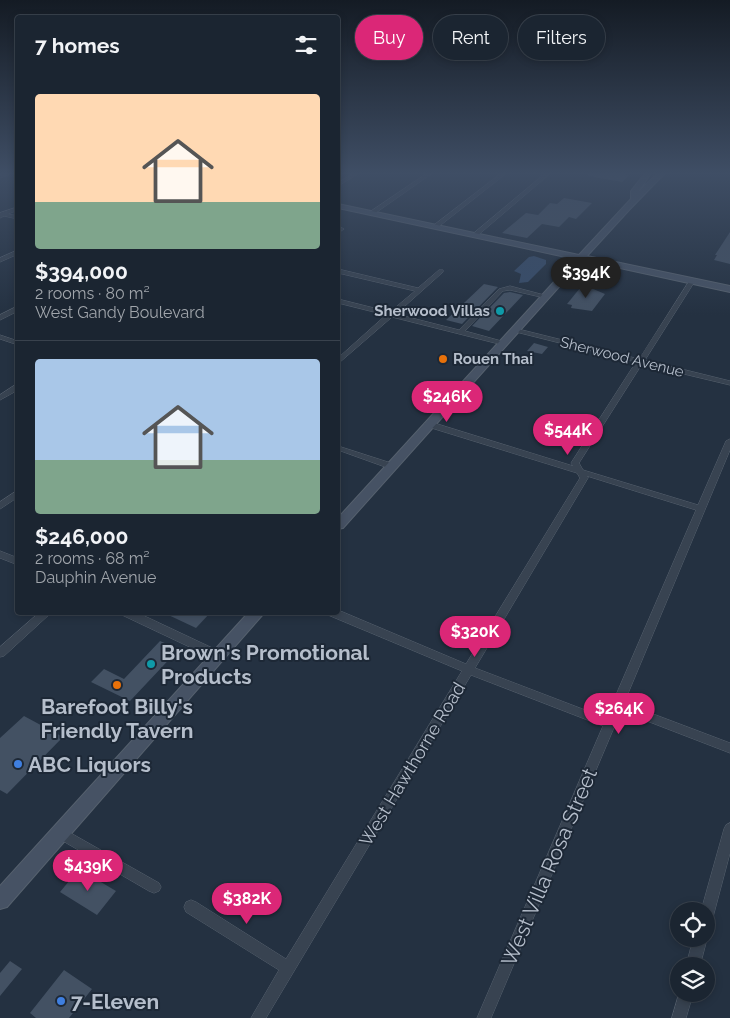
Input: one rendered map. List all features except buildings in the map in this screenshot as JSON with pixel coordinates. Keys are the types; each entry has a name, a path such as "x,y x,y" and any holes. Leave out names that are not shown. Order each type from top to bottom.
{"main road":[{"path":"401,220 730,289"},
{"path":"340,523 615,220"},
{"path":"0,900 255,615"}],"street":[{"path":"435,227 445,220"},
{"path":"475,235 493,220"},
{"path":"0,260 15,253"},
{"path":"340,271 419,290"},
{"path":"340,359 441,271"},
{"name":"West Hawthorne Road","path":"258,1018 584,478 575,462 692,281"},
{"path":"460,332 501,290 510,288 545,296"},
{"path":"340,302 503,343"},
{"path":"0,318 15,310"},
{"name":"Sherwood Avenue","path":"514,330 730,383"},
{"path":"0,337 15,342"},
{"path":"0,398 15,389"},
{"path":"428,424 702,509"},
{"name":"West Villa Rosa Street","path":"484,1018 729,444"},
{"path":"340,449 391,466"},
{"path":"0,506 15,495"},
{"path":"0,554 15,561"},
{"path":"0,653 44,615"},
{"path":"132,615 219,656"},
{"path":"339,615 469,670 610,724"},
{"path":"618,705 730,748"},
{"path":"710,902 730,829"},
{"path":"60,833 154,887"},
{"path":"192,907 288,968"},
{"path":"679,1018 684,1002"}],"water":[{"path":"534,256 546,260 546,264 528,282 519,283 521,274 514,271 529,257"}],"place":[{"name":"Sherwood Villas","path":"500,311"},
{"name":"Rouen Thai","path":"443,359"},
{"name":"Brown's Promotional Products","path":"151,664"},
{"name":"Barefoot Billy's Friendly Tavern","path":"117,685"},
{"name":"ABC Liquors","path":"18,764"},
{"name":"7-Eleven","path":"61,1001"}]}
